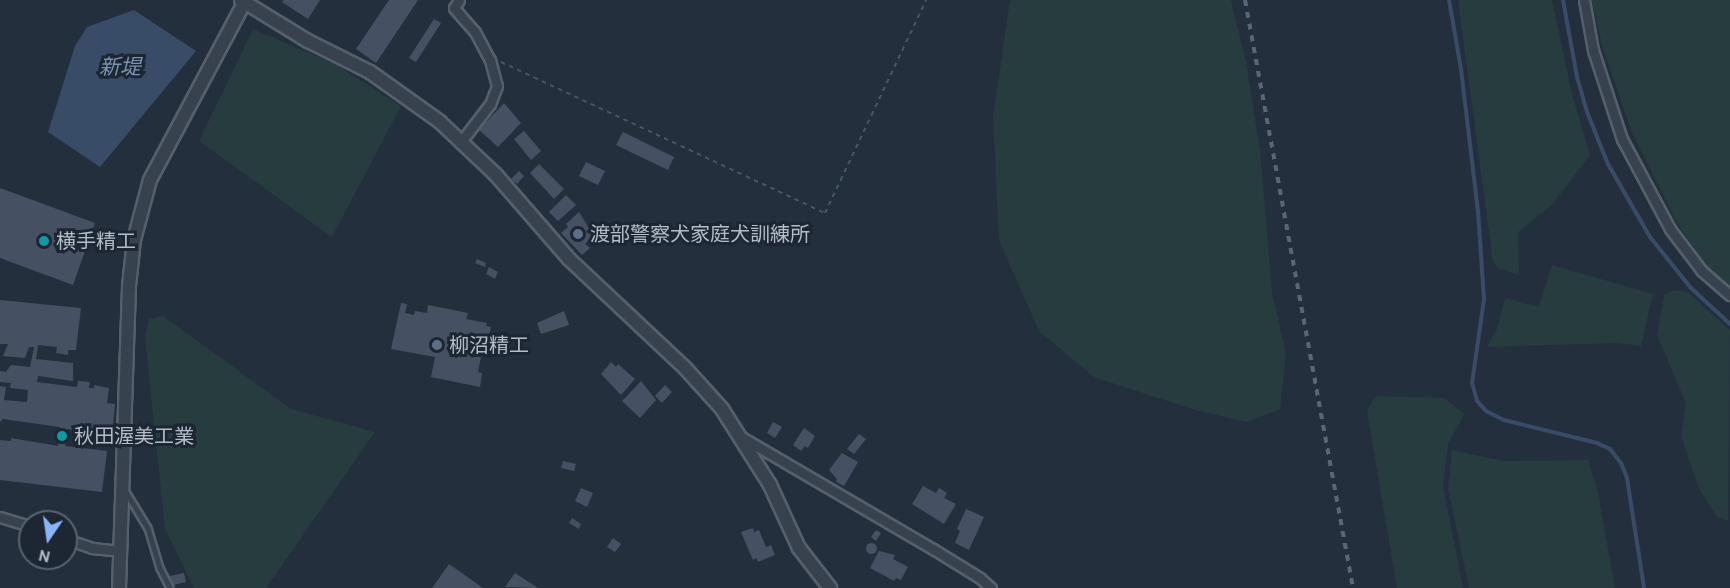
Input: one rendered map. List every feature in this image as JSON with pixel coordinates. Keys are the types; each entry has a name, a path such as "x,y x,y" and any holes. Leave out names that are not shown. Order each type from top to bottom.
{"street":[{"path":"459,0 454,8 475,32 490,60 497,86 490,104 460,143"},
{"path":"1584,0 1593,50 1622,139 1670,229 1702,271 1730,296"},
{"path":"119,588 129,286 134,240 141,207 162,155 242,2 309,41 370,72 425,111 496,175 569,259 685,368 722,409 743,438 770,485 800,548 830,588"},
{"path":"743,438 981,578 991,588"},
{"path":"0,517 18,522"},
{"path":"78,543 92,548 121,551"}],"lane":[{"path":"122,484 148,528 160,568 170,588"}],"path":[{"path":"490,60 508,63 825,213 926,0"}],"green space":[{"path":"1010,0 1231,0 1246,62 1260,150 1272,292 1286,353 1280,409 1247,422 1195,410 1094,377 1039,331 999,240 993,117"},
{"path":"1458,0 1552,0 1572,94 1590,155 1552,205 1518,232 1519,275 1499,269 1493,262"},
{"path":"1591,0 1730,0 1730,286 1707,266 1677,223 1631,130 1603,49"},
{"path":"253,29 335,64 401,106 332,237 199,141"},
{"path":"1552,265 1653,294 1641,346 1618,343 1487,347 1497,329 1505,298 1539,307"},
{"path":"1674,290 1687,292 1730,330 1728,521 1718,518 1699,489 1681,436 1686,403 1657,335 1664,295"},
{"path":"163,316 291,409 375,432 266,588 194,588 165,529 145,337 149,319"},
{"path":"1376,396 1444,398 1464,414 1448,444 1443,486 1463,588 1397,588 1367,411"},
{"path":"1452,450 1503,461 1588,460 1598,492 1615,588 1469,588 1448,488"}],"water":[{"name":"新堤","path":"134,10 196,51 100,167 48,132 75,46 87,27"}],"building":[{"path":"284,0 320,0 308,19 282,2"},
{"path":"389,0 418,0 376,63 356,49"},
{"path":"434,19 441,23 416,62 409,58"},
{"path":"504,103 521,123 498,147 479,130"},
{"path":"524,131 541,151 531,160 514,139"},
{"path":"623,132 674,157 668,170 616,145"},
{"path":"586,162 605,171 598,185 579,176"},
{"path":"539,164 564,189 554,199 530,173"},
{"path":"519,171 524,176 517,184 511,179"},
{"name":"横手精工","path":"0,188 95,223 73,285 0,258"},
{"path":"566,195 576,205 558,221 549,212"},
{"name":"渡部警察犬家庭犬訓練所","path":"579,212 594,236 585,244 590,248 582,255 561,233 568,227 566,224"},
{"path":"477,259 486,263 485,267 475,263"},
{"path":"489,267 498,272 495,279 486,274"},
{"name":"秋田渥美工業","path":"0,300 81,308 76,350 68,350 68,355 56,353 57,347 38,345 36,359 73,363 73,381 38,376 37,382 77,387 78,381 90,382 89,388 94,388 94,385 109,388 107,403 115,404 112,434 67,429 65,446 107,451 102,492 0,480 0,440 11,441 11,438 58,446 60,427 3,419 0,422 0,386 6,387 4,400 27,402 28,390 10,388 11,383 0,382 0,371 6,372 11,365 30,367 34,347 29,347 25,358 3,356 8,344 0,344"},
{"name":"柳沼精工","path":"401,303 407,304 405,313 414,315 415,311 427,313 428,305 468,313 466,319 487,323 486,326 491,327 488,341 484,341 478,372 482,373 480,387 431,377 435,357 391,349"},
{"path":"564,311 569,325 541,334 537,323"},
{"path":"611,362 616,367 618,364 635,379 621,395 601,374"},
{"path":"641,381 656,400 640,418 622,401"},
{"path":"665,385 672,392 662,403 655,396"},
{"path":"773,422 782,427 775,438 767,433"},
{"path":"804,428 815,436 808,448 805,446 801,451 793,445"},
{"path":"859,434 866,439 854,454 847,449"},
{"path":"842,453 858,462 844,486 836,482 837,479 829,470"},
{"path":"563,461 576,464 574,471 561,468"},
{"path":"923,486 936,493 939,488 947,493 944,498 956,504 944,524 912,504"},
{"path":"581,488 593,493 587,507 575,501"},
{"path":"966,509 984,517 969,550 955,543 960,531 957,529"},
{"path":"572,518 581,524 579,529 569,523"},
{"path":"753,528 754,532 759,530 766,547 771,545 775,555 758,562 756,558 753,560 741,532"},
{"path":"876,530 881,533 876,541 871,537"},
{"path":"613,538 621,544 615,552 607,547"},
{"path":"871,543 875,544 875,552 871,553 867,552 866,548 867,544"},
{"path":"879,551 895,555 893,559 908,567 901,580 896,578 894,581 870,568"},
{"path":"449,564 483,588 432,588"},
{"path":"184,573 186,582 173,585 170,576"},
{"path":"515,573 538,588 505,587"}],"waterway":[{"path":"1449,0 1461,69 1478,211 1484,299 1472,383 1477,401 1486,411 1504,420 1597,443 1610,449 1621,463 1627,478 1644,588"},
{"path":"1563,0 1577,77 1587,112 1608,164 1650,237 1691,288 1730,324"}],"railway":[{"path":"1245,0 1353,588"}],"place":[{"name":"渡部警察犬家庭犬訓練所","path":"578,234"},
{"name":"横手精工","path":"44,241"},
{"name":"柳沼精工","path":"437,345"},
{"name":"秋田渥美工業","path":"62,436"}]}
